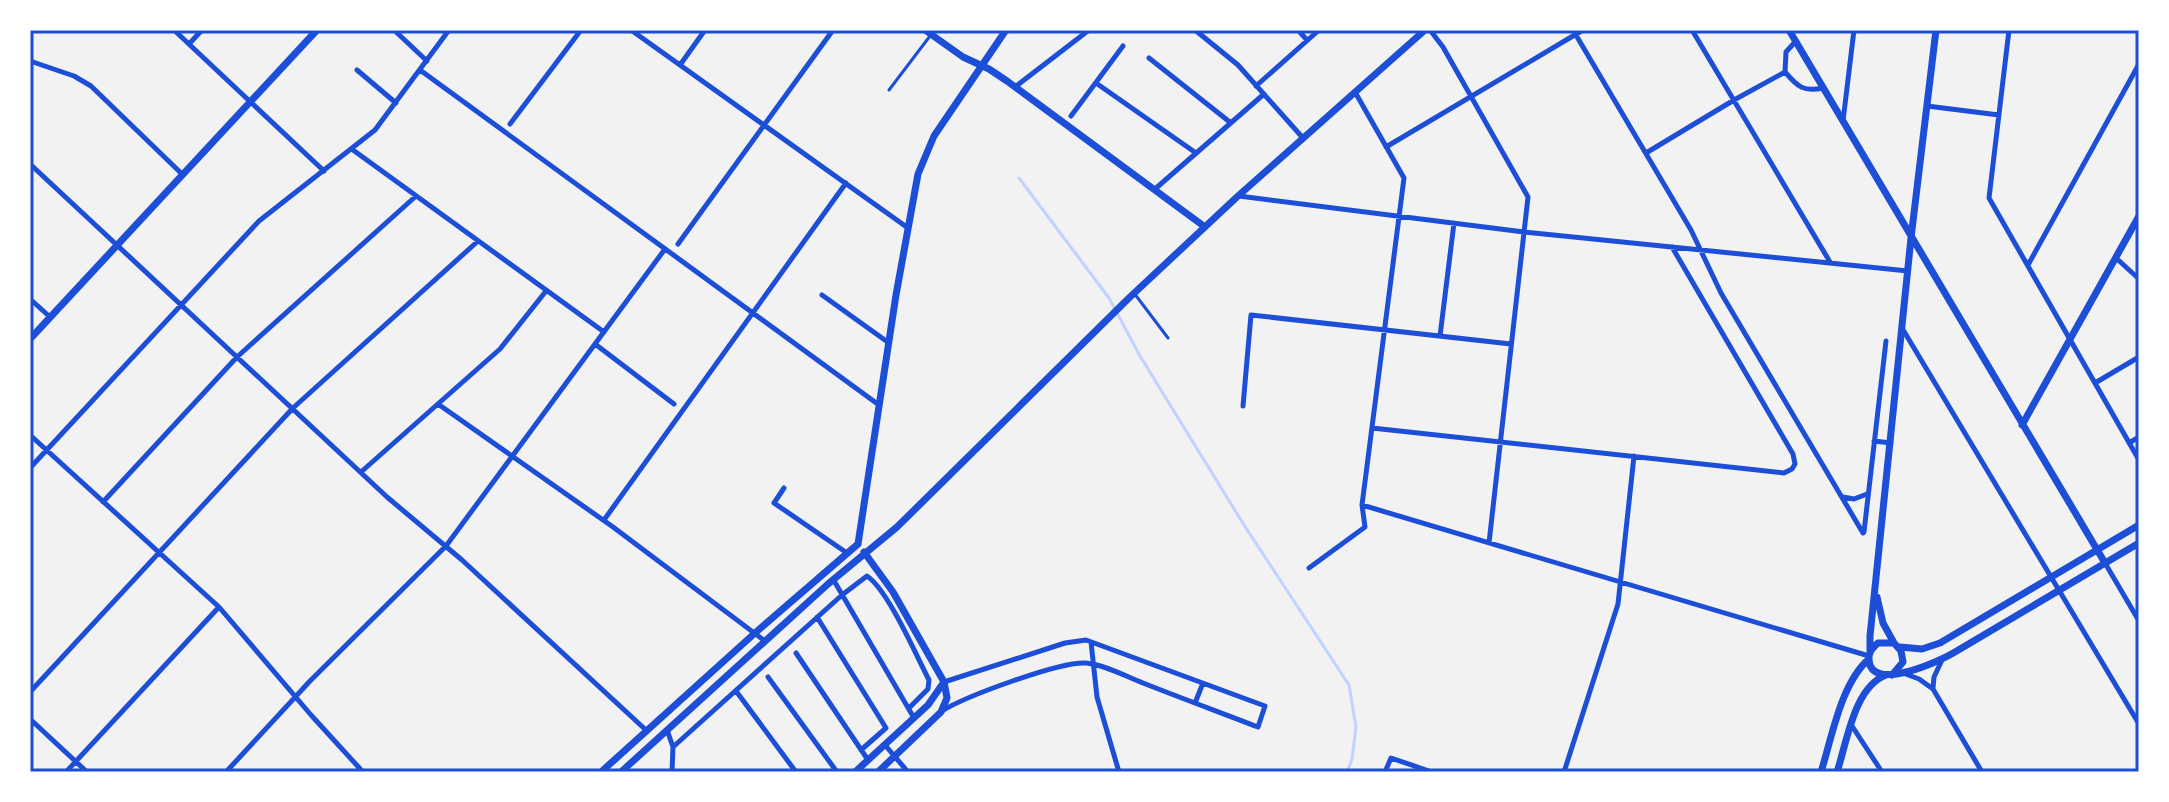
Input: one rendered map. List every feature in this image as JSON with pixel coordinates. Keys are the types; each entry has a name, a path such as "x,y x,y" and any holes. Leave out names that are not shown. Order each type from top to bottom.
{"street":[{"path":"174,30 324,171"},
{"path":"189,44 202,30"},
{"path":"30,339 317,30"},
{"path":"394,30 427,61"},
{"path":"30,468 259,221 375,130 449,30"},
{"path":"510,124 581,30"},
{"path":"631,30 908,228"},
{"path":"680,65 705,30"},
{"path":"678,244 833,30"},
{"path":"601,772 858,544 915,185 928,147 1006,30"},
{"path":"1015,87 1089,30"},
{"path":"1195,30 1227,55 1303,138"},
{"path":"1298,30 1307,40"},
{"path":"1256,86 1319,30"},
{"path":"621,772 833,579 897,527 1132,295 1238,196 1427,30 1443,47 1528,197 1489,543"},
{"path":"1386,147 1583,30"},
{"path":"1692,30 1831,263"},
{"path":"1789,30 2139,621"},
{"path":"1843,122 1854,30"},
{"path":"1889,675 1873,669 1869,655 1911,238 1936,30"},
{"path":"2009,30 1989,198 2139,460"},
{"path":"928,32 963,57 1015,87 1205,227"},
{"path":"1575,32 1701,250 1721,293 1863,533 1886,341"},
{"path":"1795,42 1786,52 1785,72 1807,91 1823,88"},
{"path":"1071,116 1123,46"},
{"path":"1149,58 1231,123"},
{"path":"30,61 74,76 91,86 183,175"},
{"path":"2027,265 2139,64"},
{"path":"357,70 396,103"},
{"path":"420,70 879,405"},
{"path":"1646,153 1785,72"},
{"path":"1096,83 1196,153"},
{"path":"1309,568 1365,527 1362,505 1404,178 1355,92"},
{"path":"1155,189 1264,94"},
{"path":"1927,106 1999,115"},
{"path":"353,150 604,332"},
{"path":"30,164 361,472 647,731"},
{"path":"604,520 846,183"},
{"path":"103,502 237,357 416,196"},
{"path":"1238,196 1524,232 1908,271"},
{"path":"2022,425 2139,216"},
{"path":"1440,336 1454,223"},
{"path":"30,692 293,408 478,241"},
{"path":"1372,428 1784,473 1792,469 1795,464 1793,454 1672,247"},
{"path":"226,772 295,696 446,546 665,249"},
{"path":"2116,258 2139,279"},
{"path":"361,472 500,349 546,291"},
{"path":"822,295 889,343"},
{"path":"30,299 50,318"},
{"path":"1243,406 1251,315 1511,344"},
{"path":"1902,327 2139,724"},
{"path":"595,344 674,404"},
{"path":"2095,383 2139,357"},
{"path":"438,404 604,520 765,641"},
{"path":"30,435 219,607 363,772"},
{"path":"2129,443 2139,437"},
{"path":"1874,441 1891,443"},
{"path":"1564,772 1614,617 1621,582 1634,456"},
{"path":"784,488 774,503 847,553"},
{"path":"1842,497 1854,499 1868,493"},
{"path":"1362,505 1869,655"},
{"path":"1821,772 1849,685 1878,643 1915,650 1940,643 2139,525"},
{"path":"1837,772 1863,693 1874,682 1943,659 2139,543"},
{"path":"858,544 893,592 944,682 947,698 941,712"},
{"path":"837,548 839,560"},
{"path":"673,747 864,576 873,579 889,605 930,685 909,708"},
{"path":"833,579 914,718"},
{"path":"1876,591 1883,623 1903,662 1889,675"},
{"path":"66,772 219,607"},
{"path":"817,617 886,728 861,750"},
{"path":"855,772 933,700 944,682 1080,640 1265,706 1258,727 1093,665 1066,665 965,698 941,712 878,772"},
{"path":"1091,642 1097,697 1119,772"},
{"path":"796,653 868,760"},
{"path":"1933,689 1934,677 1943,659"},
{"path":"921,665 931,660"},
{"path":"1901,672 1933,689 1982,772"},
{"path":"768,677 837,772"},
{"path":"1195,703 1203,683"},
{"path":"736,691 796,772"},
{"path":"30,719 87,772"},
{"path":"1852,726 1882,772"},
{"path":"667,730 673,747 672,772"},
{"path":"885,745 908,772"},
{"path":"1385,772 1391,758 1432,772"}],"lane":[{"path":"889,90 928,32"},
{"path":"1132,295 1168,338"}],"waterway":[{"path":"1019,178 1109,298 1140,356 1244,525 1349,685 1356,727 1347,772"}]}
